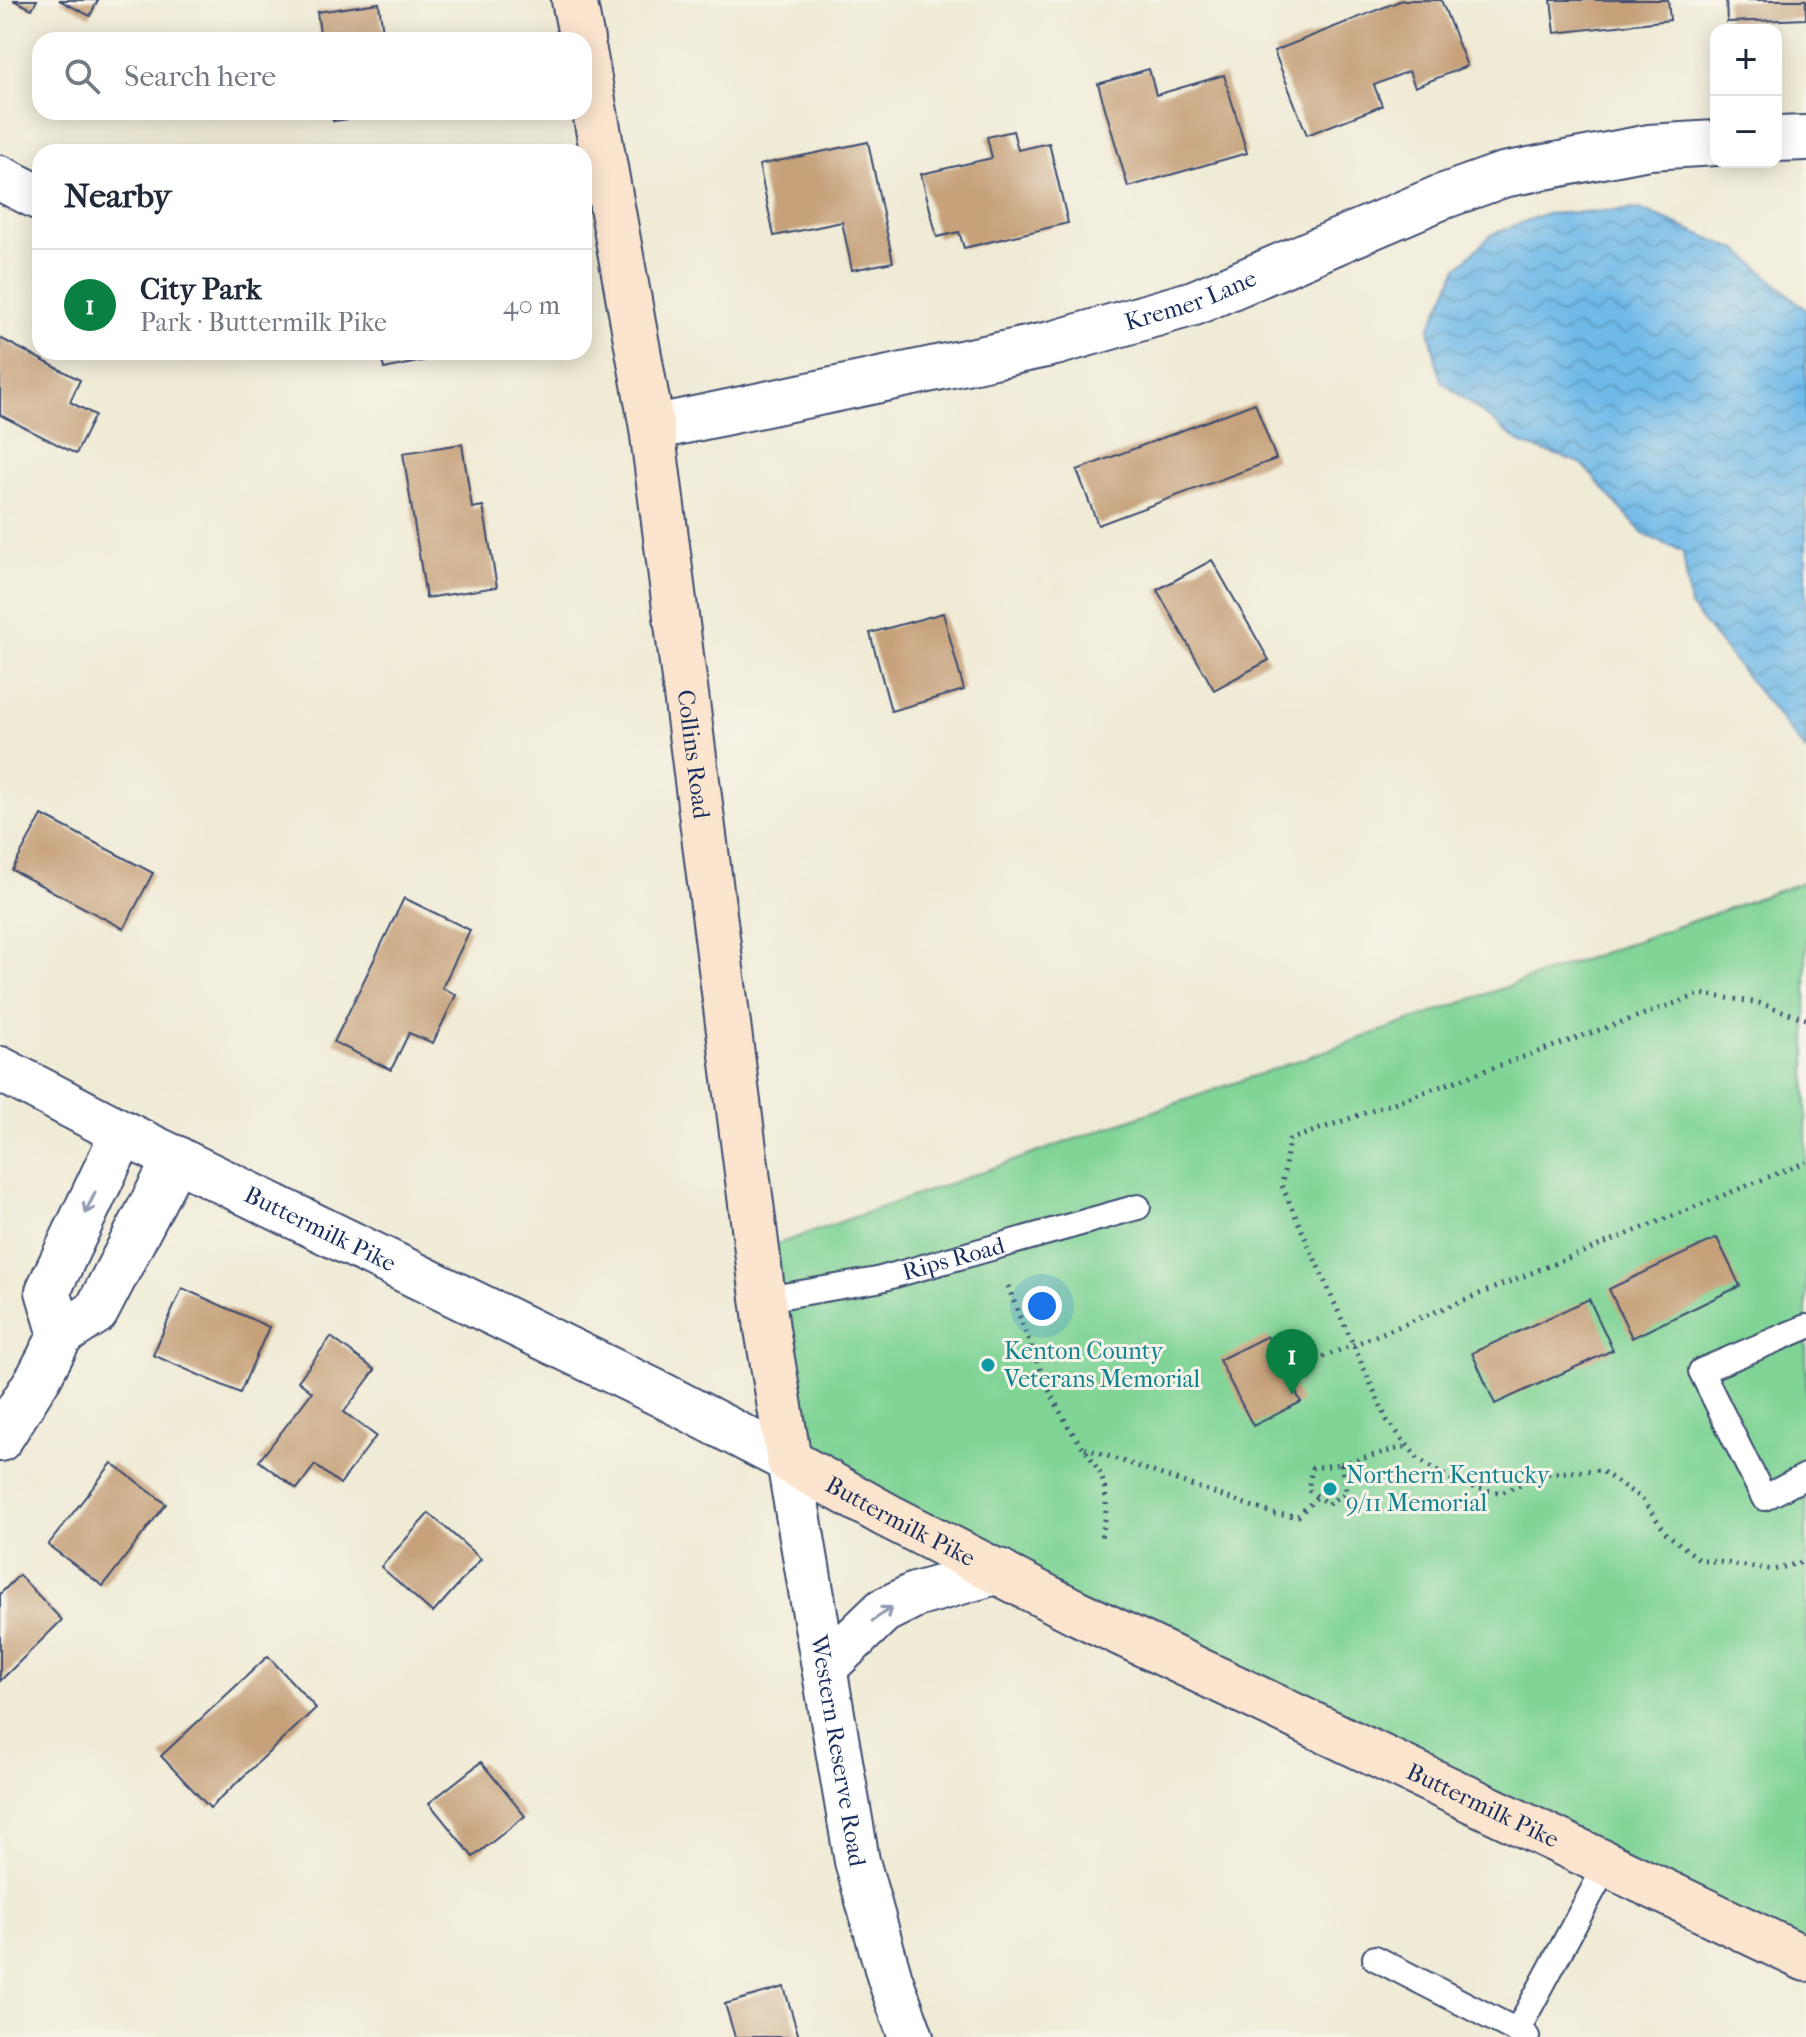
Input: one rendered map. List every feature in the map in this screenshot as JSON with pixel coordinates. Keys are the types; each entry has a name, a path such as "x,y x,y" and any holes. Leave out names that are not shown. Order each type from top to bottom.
{"main road":[{"path":"574,0 580,32"},
{"name":"Collins Road","path":"590,120 596,180 652,428 766,1299 767,1329 789,1461"},
{"name":"Buttermilk Pike","path":"789,1461 888,1516 1076,1612 1806,1959"}],"street":[{"path":"1782,139 1806,138"},
{"name":"Kremer Lane","path":"652,428 1055,343 1194,303 1439,198 1503,175 1649,147 1710,143"},
{"path":"0,178 32,194"},
{"name":"Buttermilk Pike","path":"0,1069 123,1133 662,1395 789,1461"},
{"path":"61,1335 48,1291 123,1133"},
{"path":"0,1439 61,1335 96,1312 176,1158"},
{"name":"Western Reserve Road","path":"789,1461 857,1861 890,1979 911,2037"},
{"path":"825,1667 883,1611 915,1595 999,1571"}],"lane":[{"name":"Rips Road","path":"766,1299 877,1280 1138,1207"},
{"path":"1806,1327 1701,1371 1764,1498 1806,1476"},
{"path":"1375,1958 1522,2034 1607,1864"}],"path":[{"path":"1806,1019 1759,1003 1701,994 1289,1140 1282,1186 1387,1420 1419,1460 1459,1484 1501,1493 1550,1473 1600,1470 1642,1499 1667,1534 1699,1559 1773,1570 1806,1561"},
{"path":"1286,1372 1806,1162"},
{"path":"1008,1286 1044,1381 1104,1484 1107,1518 1100,1540"},
{"path":"1341,1464 1346,1492 1328,1504 1308,1490 1312,1468 1341,1464 1408,1446"},
{"path":"1085,1448 1274,1514 1298,1516 1317,1497"}],"green space":[{"path":"1806,881 1806,1959 789,1461 758,1251"}],"water":[{"path":"1640,209 1740,251 1806,310 1806,751 1690,606 1683,552 1643,534 1581,463 1522,444 1441,381 1429,329 1458,267 1492,234 1544,214"}],"building":[{"path":"13,0 37,0 32,9"},
{"path":"59,0 98,0 90,16"},
{"path":"1402,0 1441,0 1467,66 1415,87 1409,71 1374,85 1382,106 1307,135 1274,51"},
{"path":"1551,0 1668,0 1670,20 1555,33"},
{"path":"1726,0 1806,0 1806,19 1727,22"},
{"path":"379,3 383,32 320,32 317,12"},
{"path":"1149,69 1156,95 1224,75 1247,153 1128,187 1098,84"},
{"path":"1013,131 1018,150 1049,143 1068,223 964,248 959,232 937,237 921,174 992,158 987,137"},
{"path":"868,142 893,262 852,270 842,222 774,236 759,165"},
{"path":"0,338 32,355 32,360 42,360 80,380 70,402 95,415 76,454 0,415"},
{"path":"382,360 427,360 384,369"},
{"path":"1255,403 1276,459 1098,525 1077,470"},
{"path":"462,444 472,508 483,506 497,587 426,598 403,453"},
{"path":"1212,560 1269,660 1214,690 1157,590"},
{"path":"943,613 964,690 891,711 870,633"},
{"path":"42,815 153,873 124,929 12,870"},
{"path":"404,898 470,930 442,988 456,995 433,1043 409,1033 391,1070 334,1042"},
{"path":"1717,1238 1740,1286 1632,1338 1609,1289"},
{"path":"182,1288 269,1327 240,1393 153,1355"},
{"path":"1589,1299 1613,1350 1495,1404 1472,1353"},
{"path":"1267,1336 1301,1402 1253,1426 1219,1360"},
{"path":"331,1337 375,1370 344,1412 376,1436 340,1484 315,1465 297,1489 259,1461 312,1392 298,1381"},
{"path":"112,1463 166,1504 103,1586 48,1545"},
{"path":"429,1513 481,1559 433,1613 381,1567"},
{"path":"19,1575 62,1620 0,1681 0,1594"},
{"path":"268,1656 316,1708 210,1808 161,1756"},
{"path":"481,1762 525,1816 473,1857 429,1803"},
{"path":"784,1987 799,2037 735,2037 725,2004"}],"place":[{"name":"Kenton County Veterans Memorial","path":"988,1365"},
{"name":"City Park","path":"1292,1395"},
{"name":"Northern Kentucky 9/11 Memorial","path":"1330,1489"}]}
